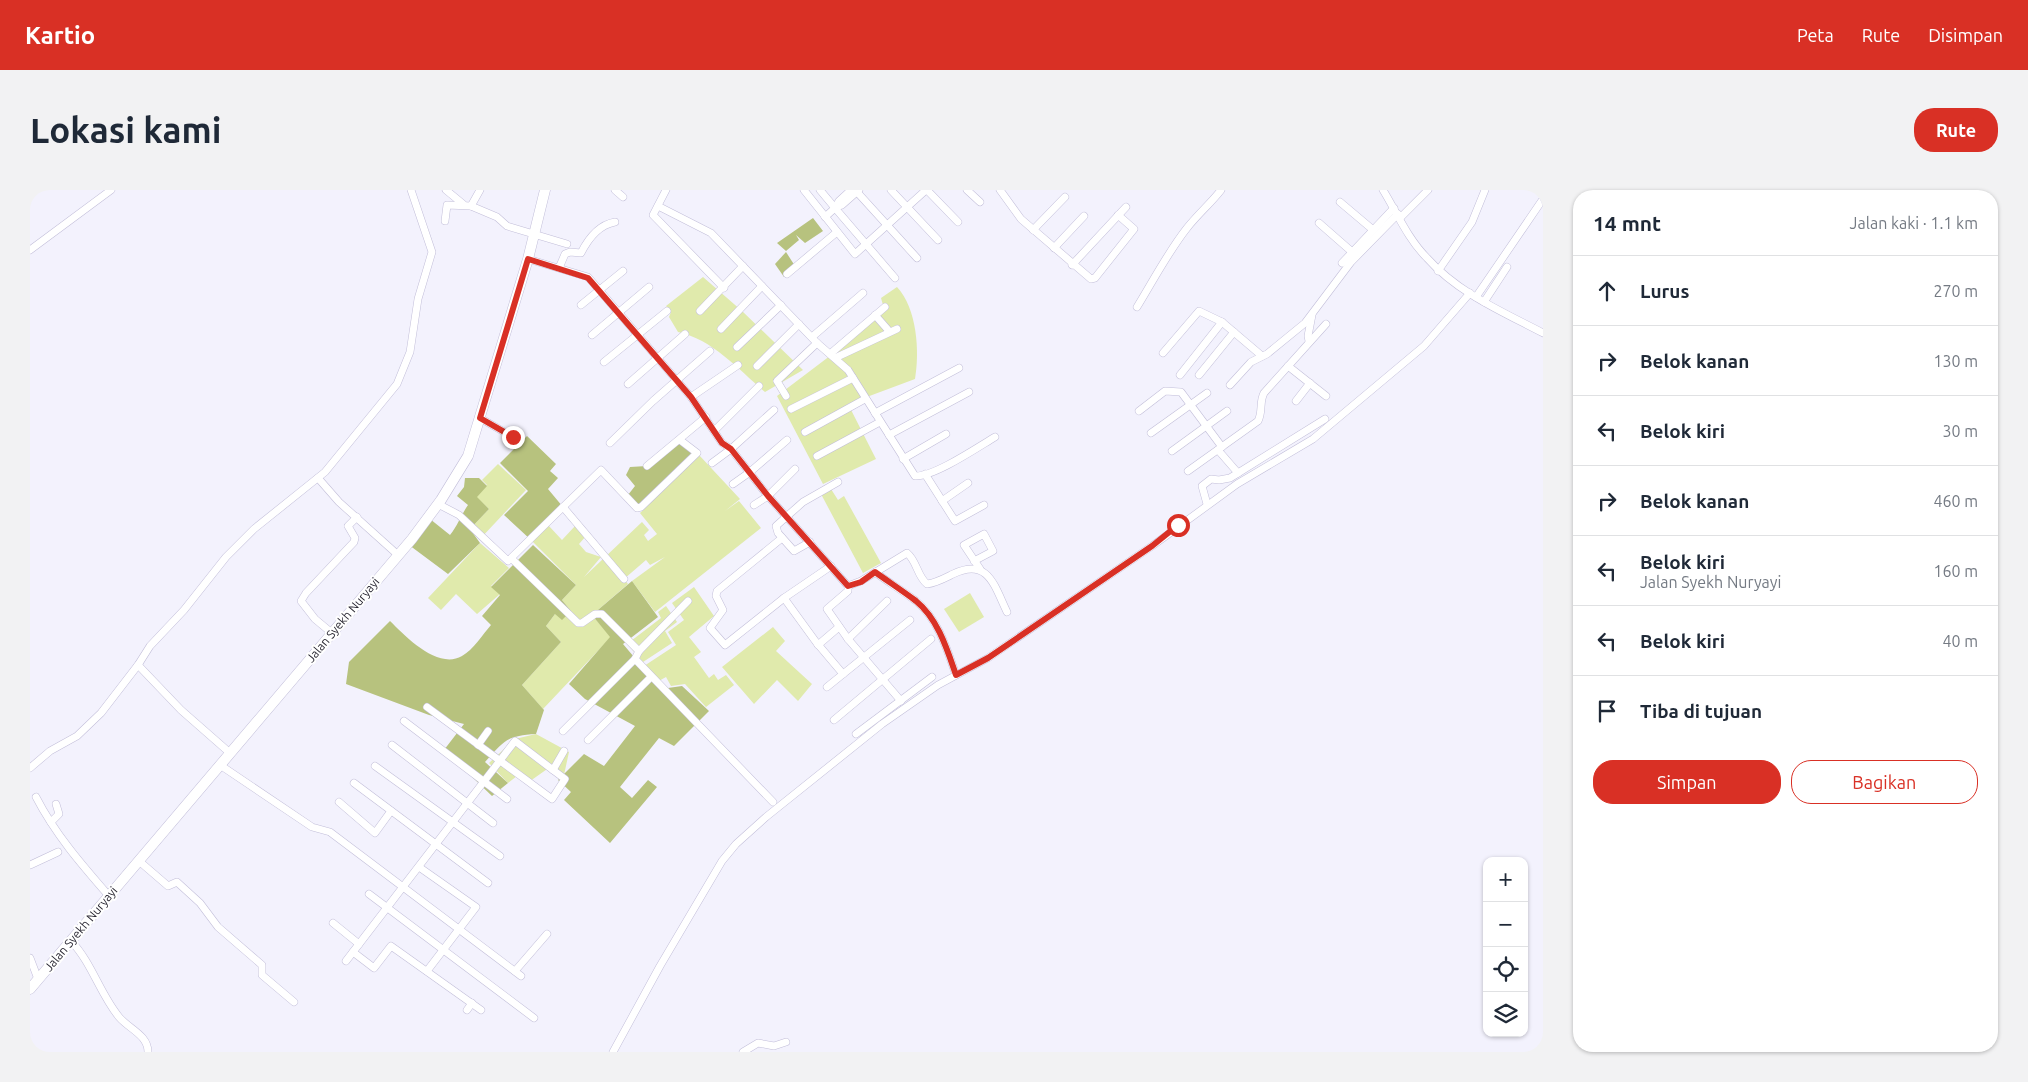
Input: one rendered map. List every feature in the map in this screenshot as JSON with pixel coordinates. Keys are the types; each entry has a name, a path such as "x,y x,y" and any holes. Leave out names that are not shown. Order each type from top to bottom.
{"main road":[{"name":"Jalan Syekh Nuryayi","path":"30,989 398,555 438,504 457,476 468,456 480,418 528,259 545,190"}],"street":[{"path":"30,250 111,190"},
{"path":"30,768 50,751 68,742 84,730 118,693 150,646 184,610 226,557 254,529 320,480 345,450 365,421 397,384 410,352 418,299 431,262 432,247 411,190"},
{"path":"446,190 467,205 496,217 507,226 534,236 567,244"},
{"path":"445,221 447,205 467,205 480,190"},
{"path":"615,190 623,197"},
{"path":"666,190 653,215 724,288"},
{"path":"804,190 855,254 926,190 958,222"},
{"path":"820,190 896,278"},
{"path":"891,190 938,240"},
{"path":"967,190 980,202"},
{"path":"1000,190 1021,219 1087,278 1095,278 1134,229 1118,215"},
{"path":"1137,307 1148,285 1160,272 1185,230 1221,190"},
{"path":"1383,190 1415,244 1438,271 1484,302 1543,333"},
{"path":"1342,263 1372,229 1428,190"},
{"path":"1438,271 1472,222 1485,190"},
{"path":"825,217 836,207 838,201 855,191 917,258"},
{"path":"1034,230 1065,197"},
{"path":"612,1052 701,896 736,844 766,817 882,724 956,675 988,658 1135,558 1206,504 1313,439 1424,346 1473,295 1543,199"},
{"path":"1340,202 1372,229"},
{"path":"658,206 711,233 799,324 833,356 853,378 915,476 925,474 955,460 995,437"},
{"path":"1072,265 1126,207"},
{"path":"1230,385 1251,362 1282,343 1312,315 1352,262 1397,213"},
{"path":"1054,248 1084,216"},
{"path":"560,268 565,254 582,251 600,228 615,222"},
{"path":"1320,223 1351,251"},
{"path":"787,274 837,232"},
{"path":"528,259 585,276 639,334 656,357 691,397 716,430 722,443 731,449 768,496 848,586 848,591 827,609 848,639 901,701"},
{"path":"700,311 743,266"},
{"path":"1484,302 1507,267"},
{"path":"581,305 623,270"},
{"path":"721,329 762,286"},
{"path":"592,335 649,287"},
{"path":"786,396 777,381 863,292"},
{"path":"737,347 781,305"},
{"path":"833,356 885,307"},
{"path":"604,362 667,311"},
{"path":"1163,353 1196,312 1204,312 1222,322 1262,356"},
{"path":"875,315 889,331"},
{"path":"1310,341 1308,336 1312,315"},
{"path":"1180,375 1222,322"},
{"path":"757,366 799,324"},
{"path":"1188,471 1258,421 1261,415 1261,397 1326,324"},
{"path":"833,356 897,329"},
{"path":"1199,376 1234,332"},
{"path":"628,384 684,334"},
{"path":"610,443 676,380 710,351"},
{"path":"691,397 738,365"},
{"path":"1288,366 1326,396"},
{"path":"875,413 960,368"},
{"path":"792,409 853,378"},
{"path":"1296,400 1310,384"},
{"path":"716,430 759,386"},
{"path":"1139,411 1169,390 1181,392 1238,473"},
{"path":"889,435 969,392"},
{"path":"1151,433 1207,393"},
{"path":"804,432 865,399"},
{"path":"712,463 731,449 774,410"},
{"path":"1172,451 1227,411"},
{"path":"647,466 706,417"},
{"path":"480,418 513,437"},
{"path":"1206,504 1202,486 1205,483 1211,479 1230,478 1325,419"},
{"path":"817,456 880,422"},
{"path":"903,459 946,434"},
{"path":"438,504 467,522 508,561 601,470 637,508 641,507 697,453 680,440"},
{"path":"733,484 787,440"},
{"path":"754,505 768,496 795,469"},
{"path":"925,474 955,521 984,505"},
{"path":"320,480 339,502 398,555"},
{"path":"810,542 796,552 782,538 776,528 786,516 803,502 838,482"},
{"path":"942,501 968,483"},
{"path":"563,507 624,579"},
{"path":"332,634 315,619 302,601 306,593 354,542 355,538 348,526 357,517"},
{"path":"782,538 717,591 716,596 722,610 710,628 721,642 727,645 784,598 831,566"},
{"path":"848,586 861,582 907,553 914,560 927,584 974,567 980,569 987,574 1007,612"},
{"path":"512,559 578,622 582,623 595,614 602,614 639,651"},
{"path":"974,561 980,569"},
{"path":"875,572 916,602 929,615 940,634 956,675"},
{"path":"784,598 843,674"},
{"path":"563,732 635,659 639,651 688,601"},
{"path":"848,639 887,601"},
{"path":"827,687 910,620"},
{"path":"818,644 839,627"},
{"path":"834,720 931,639"},
{"path":"635,659 773,802"},
{"path":"138,666 181,710 230,753"},
{"path":"588,740 651,677"},
{"path":"856,734 932,677"},
{"path":"346,961 499,761 515,742 565,779 552,799 499,761 427,707"},
{"path":"404,722 507,799"},
{"path":"478,745 488,730"},
{"path":"392,745 493,823"},
{"path":"553,770 564,751"},
{"path":"220,764 312,827 330,832 518,974 547,934"},
{"path":"375,766 500,856"},
{"path":"354,783 435,846 488,883"},
{"path":"36,797 80,863 110,896"},
{"path":"339,802 375,833 391,811"},
{"path":"51,822 59,814 56,804"},
{"path":"30,865 58,852"},
{"path":"139,861 168,886 177,882 200,903 218,927 262,965 262,975 294,1002"},
{"path":"419,867 476,907 427,971"},
{"path":"369,894 534,1018"},
{"path":"333,923 359,944"},
{"path":"71,941 85,957 119,1017 143,1038 148,1052"},
{"path":"353,952 374,968 391,946 481,1010"},
{"path":"30,958 38,980"},
{"path":"467,1010 472,1003"},
{"path":"743,1052 758,1043 774,1046 786,1042"}],"green space":[{"path":"813,218 823,231 805,243 796,235 799,240 786,251 777,243"},
{"path":"786,252 795,266 784,277 775,264"},
{"path":"703,277 742,311 803,370 765,392 714,348 702,341 678,332 669,317 671,312 666,306"},
{"path":"897,287 904,296 913,318 917,344 915,379 848,404 876,459 823,484 777,396 847,343 883,305 881,298"},
{"path":"527,436 556,464 550,471 558,478 548,489 563,507 531,540 504,515 528,491 500,463"},
{"path":"680,442 696,452 638,506 628,495 635,486 626,475 630,467 647,466"},
{"path":"699,455 740,499 725,511 739,501 761,528 655,612 632,581 665,557 650,565 646,560 624,579 628,584 592,615 611,637 543,709 522,685 561,642 546,626 555,614 571,611 562,600 576,585 531,540 548,525 562,540 576,525 586,536 579,544 586,552 601,557 584,577 642,522 649,530 644,535 648,541 657,534 640,513"},
{"path":"498,464 526,490 480,539 470,529 489,509 476,497 487,485 482,480"},
{"path":"465,478 479,478 487,486 477,497 489,509 470,529 480,543 448,574 409,545 430,519 450,535 468,505 457,496 464,487"},
{"path":"831,489 838,500 844,496 881,563 863,573 821,494"},
{"path":"480,543 509,568 491,586 500,594 477,614 456,594 441,610 428,598"},
{"path":"533,545 576,585 562,600 571,611 562,620 555,614 546,626 561,642 522,685 544,710 536,734 518,736 507,740 485,762 508,783 492,796 444,750 464,724 429,715 346,684 349,662 390,621 413,643 433,655 443,659 453,659 462,656 474,646 491,625 482,616 500,595 491,587"},
{"path":"632,581 658,617 623,644 661,689 682,686 709,711 674,746 659,738 620,787 632,798 648,780 657,787 610,843 564,800 571,792 558,780 584,754 604,766 635,726 585,699 569,684 610,637 592,615"},
{"path":"694,587 714,616 689,637 701,652 694,657 709,678 714,674 718,680 726,675 734,685 706,707 685,684 671,686 666,677 657,682 644,666 676,645 668,632 684,620 672,603"},
{"path":"970,593 984,617 959,632 944,609"},
{"path":"666,606 677,622 665,631 672,643 643,662 627,644 661,618 658,612"},
{"path":"773,627 785,641 776,651 812,684 798,701 777,680 754,704 722,667"},
{"path":"536,734 569,752 564,775 550,767 526,784 517,776 508,783 489,763 515,739"}],"route":[{"path":"513,437 480,418 528,259 588,278 639,334 656,357 691,397 716,430 722,443 731,449 768,496 848,586 861,582 875,572 916,602 929,615 937,628 956,675 988,658 1120,566 1135,558 1178,525"}]}
